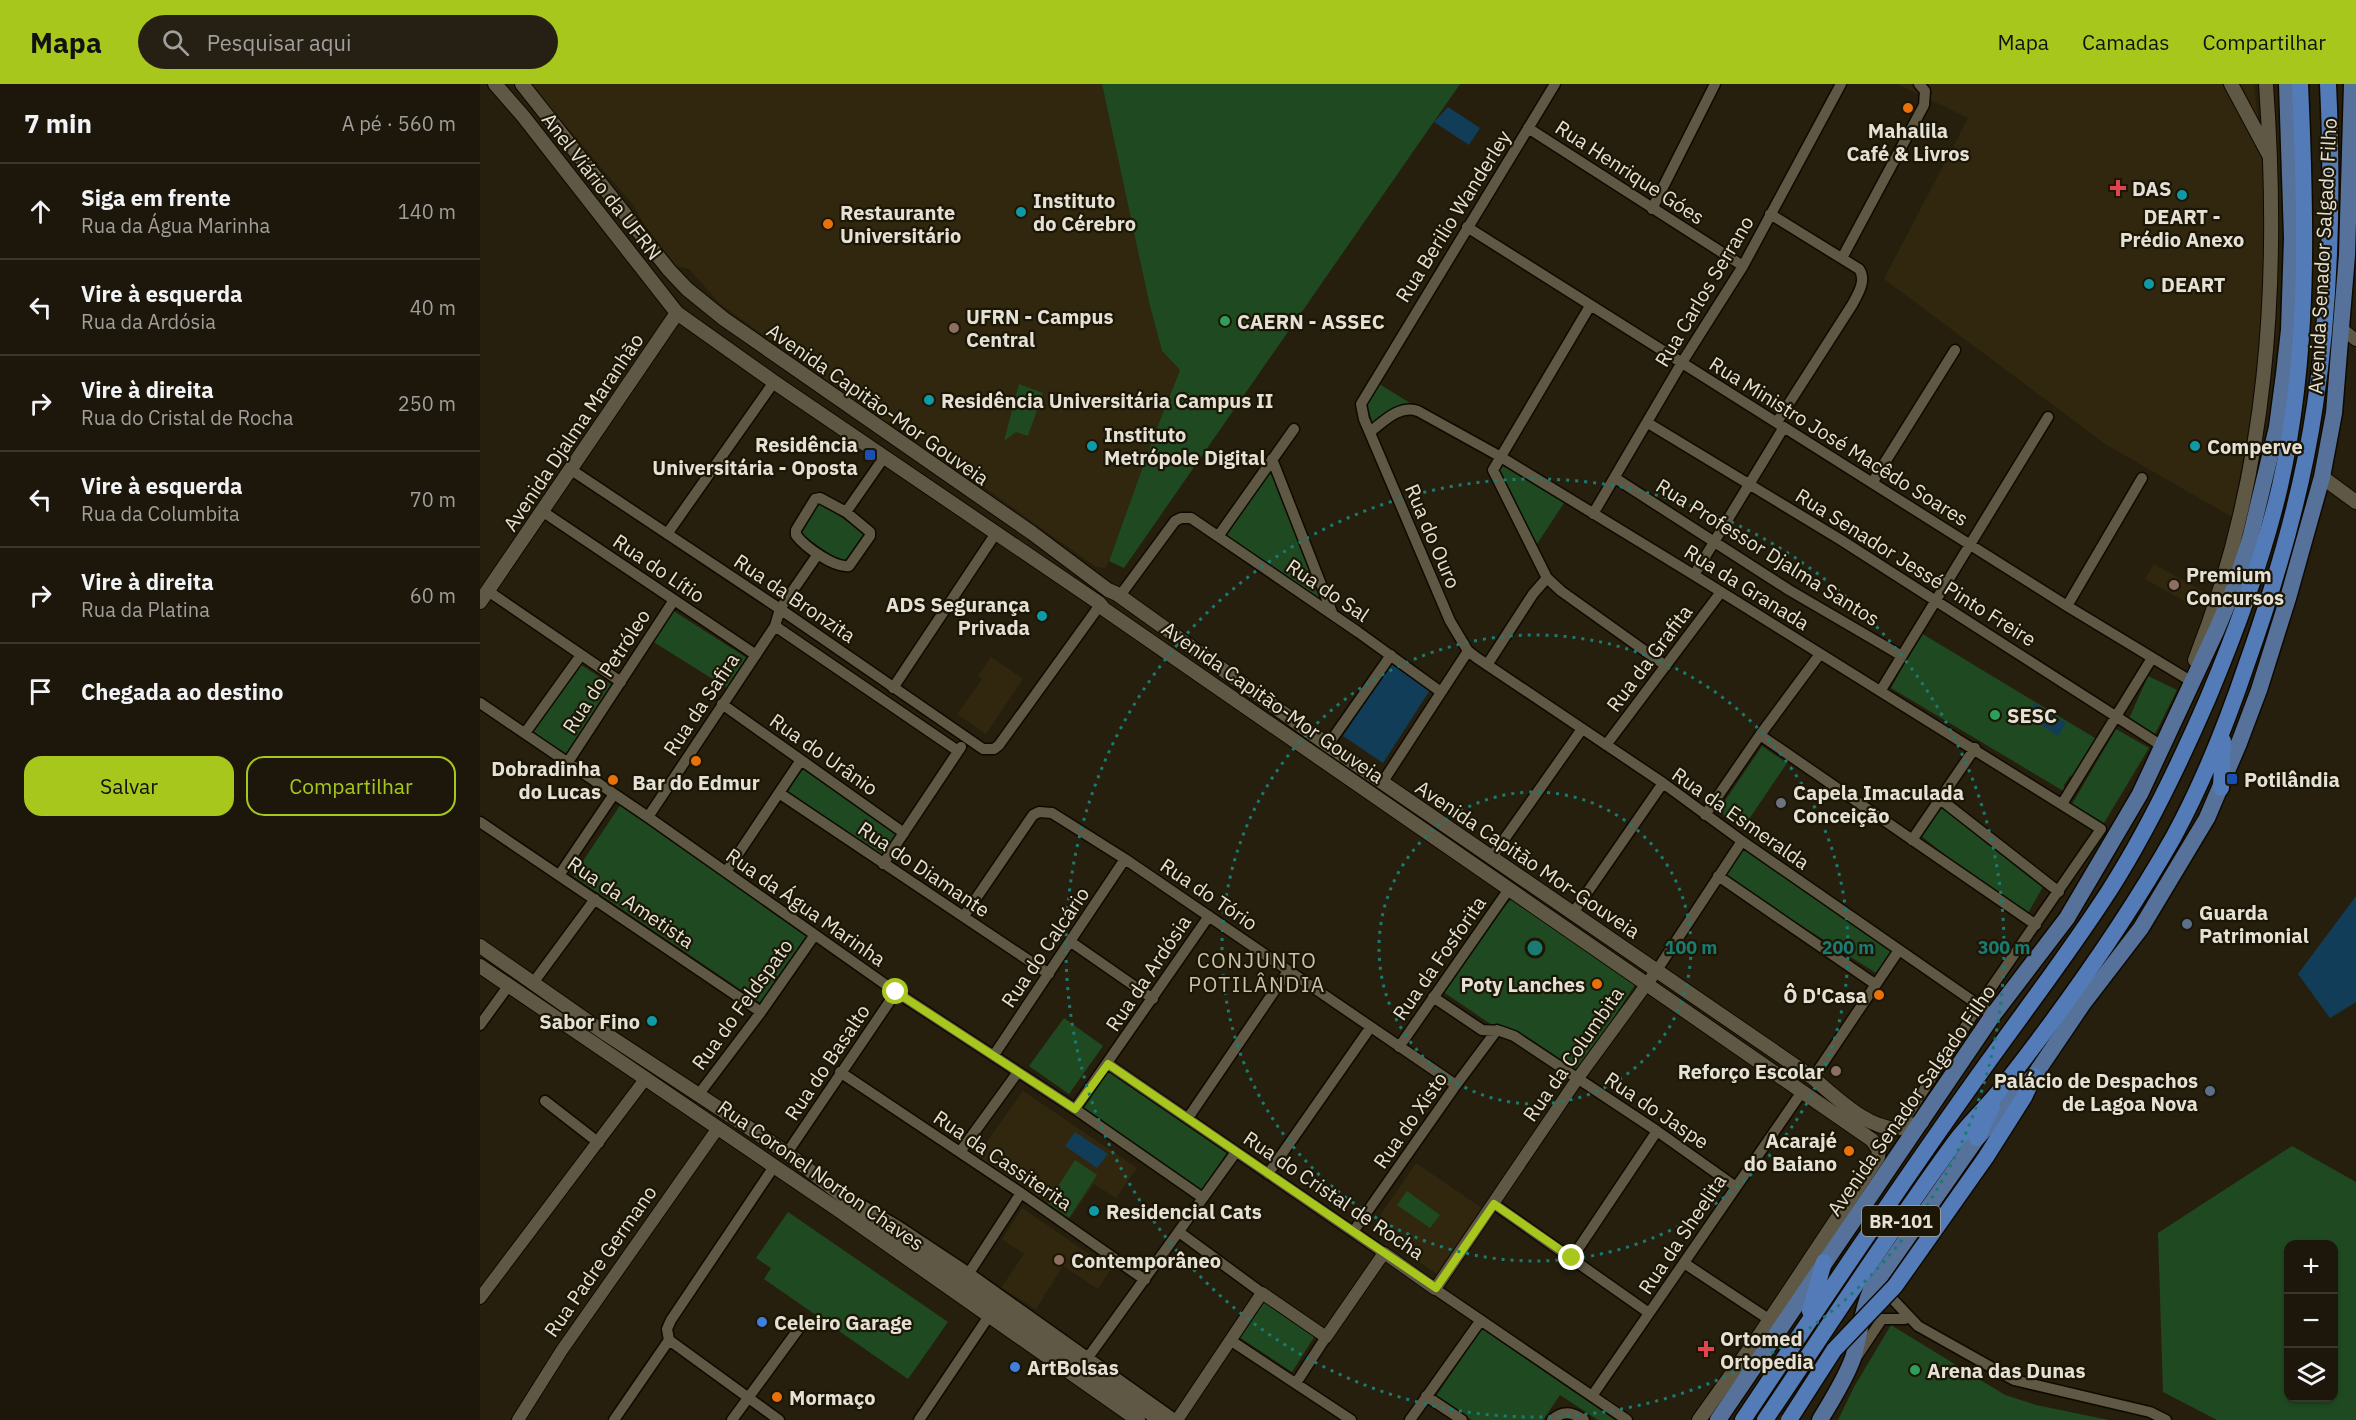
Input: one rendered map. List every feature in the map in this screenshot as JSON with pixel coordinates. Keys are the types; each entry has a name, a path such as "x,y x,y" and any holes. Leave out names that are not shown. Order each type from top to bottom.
{"highway":[{"name":"Avenida Senador Salgado Filho","path":"1743,1420 2110,889 2165,792 2222,664 2250,591 2267,536 2292,420 2304,296 2305,224 2300,84"},
{"name":"Avenida Senador Salgado Filho","path":"1765,1420 1945,1156 2002,1088 2076,986 2143,887 2196,791 2224,729 2263,618 2282,554 2315,406 2326,307 2330,223 2328,84"},
{"path":"2221,788 2224,729"},
{"name":"BR-101","path":"1789,1420 1834,1350 1895,1286 1986,1157 2024,1097 2034,1076"},
{"path":"1977,1138 2002,1088"},
{"path":"1806,1326 1824,1262"}],"main road":[{"name":"Anel Viário da UFRN","path":"495,84 523,116 677,313"},
{"name":"Anel Viário da UFRN","path":"522,84 652,249 687,289"},
{"path":"2231,84 2271,159"},
{"path":"2190,681 2232,543 2260,417 2266,370 2272,210 2266,84"},
{"name":"Avenida Senador Salgado Filho","path":"1699,1420 1824,1262 1884,1173 1922,1122 1986,1009 2067,918 2140,794 2235,586 2250,539 2277,427 2289,330 2292,238 2287,84"},
{"name":"Avenida Senador Salgado Filho","path":"1820,1420 1847,1373 1857,1343 1865,1305 1877,1282 1977,1138 2034,1076 2082,1005 2117,960 2162,895 2207,818 2221,788 2263,678 2288,598 2322,477 2334,413 2342,330 2350,287 2352,84"},
{"name":"Avenida Capitão-Mor Gouveia","path":"687,289 778,359 1032,533 1116,595"},
{"path":"677,313 1102,609 1119,606 1116,595 1100,596 1102,609"},
{"name":"Avenida Djalma Maranhão","path":"484,597 677,313"},
{"path":"2322,477 2356,502"},
{"name":"Avenida Capitão Mor-Gouveia","path":"1116,595 1328,746 1813,1078 1866,1119 1885,1127 1899,1128 1922,1122"},
{"name":"Avenida Capitão-Mor Gouveia","path":"1102,609 1647,983 1801,1093 1865,1134 1878,1148 1878,1157"},
{"path":"1265,720 1274,708"},
{"name":"Rua Coronel Norton Chaves","path":"480,946 533,983 646,1078 775,1165 1138,1420"},
{"name":"Rua Coronel Norton Chaves","path":"480,966 699,1094 787,1153 883,1227 1085,1362 1160,1420"},
{"path":"737,1140 747,1140 747,1127"},
{"name":"Avenida Senador Salgado Filho","path":"1718,1420 1771,1327 1878,1157"}],"street":[{"path":"1652,209 1715,84"},
{"name":"Rua Carlos Serrano","path":"1593,514 1681,364 1743,266 1841,84"},
{"path":"1842,258 1924,105 1925,90 1919,84"},
{"name":"Rua Berilio Wanderley","path":"1370,432 1361,412 1363,397 1552,86"},
{"name":"Rua Henrique Góes","path":"1528,128 1743,266"},
{"path":"1694,575 1751,484 1780,424 1851,305 1863,278 1861,270 1770,214"},
{"name":"Rua Ministro José Macêdo Soares","path":"1467,227 1681,364 2190,681"},
{"path":"1590,306 1493,470 1547,578 1561,591 1666,666"},
{"path":"2342,330 2356,340"},
{"path":"1872,483 1954,350"},
{"path":"667,534 774,382"},
{"name":"Rua da Granada","path":"1370,432 1400,411 1413,409 1501,457 1975,748 2101,829"},
{"path":"1881,690 2048,417"},
{"name":"Rua Senador Jessé Pinto Freire","path":"1647,423 1751,484 2162,746"},
{"path":"1219,535 1294,429"},
{"name":"Rua do Ouro","path":"1370,432 1443,606 1468,651"},
{"path":"846,512 885,456"},
{"path":"1272,459 1333,615"},
{"name":"Rua da Bronzita","path":"570,469 780,609 983,750 994,749 999,745 1102,609"},
{"name":"Rua Professor Djalma Santos","path":"1615,478 1789,590 1902,656"},
{"path":"2067,606 2142,478"},
{"path":"820,498 846,512 870,532 870,536 859,553 847,567 818,554 797,538 796,534 815,500 820,498"},
{"name":"Rua do Lítio","path":"542,511 756,655"},
{"name":"Rua do Sal","path":"1116,595 1175,522 1185,517 1194,519 1441,692"},
{"path":"893,688 996,533"},
{"name":"Rua da Safira","path":"648,816 775,626 780,609 818,554"},
{"path":"1487,665 1533,594 1547,578"},
{"name":"Rua da Grafita","path":"1606,745 1721,592"},
{"path":"484,597 581,655 621,682"},
{"name":"Rua do Petróleo","path":"568,762 674,600"},
{"name":"Rua da Bronzita","path":"775,626 958,751"},
{"path":"1382,783 1468,651"},
{"name":"Rua da Esmeralda","path":"1468,651 1663,783 1742,842 1986,1009"},
{"path":"1705,815 1820,654"},
{"path":"525,733 581,655"},
{"path":"1328,746 1391,655"},
{"path":"2062,804 2152,658"},
{"name":"Rua da Água Marinha","path":"480,703 648,816 814,936 1075,1109 1203,1198"},
{"name":"Rua do Urânio","path":"722,704 904,833"},
{"path":"1491,858 1582,729"},
{"path":"1760,735 2036,924"},
{"path":"883,864 966,739"},
{"path":"1912,840 1975,748"},
{"path":"726,872 801,760"},
{"path":"1573,913 1663,783"},
{"name":"Rua do Diamante","path":"779,793 1049,974"},
{"path":"560,874 614,794"},
{"path":"1940,799 2059,892"},
{"name":"Rua do Tório","path":"964,916 1034,814 1045,812 1060,816 1456,1085"},
{"name":"Rua da Ametista","path":"480,822 761,1012"},
{"name":"Avenida Senador Salgado Filho","path":"1899,1128 1986,1009 2036,924 2101,829"},
{"name":"Rua da Columbita","path":"1436,1288 1578,1078 1657,970 1742,842"},
{"name":"Rua do Calcário","path":"994,1055 1125,860"},
{"path":"1718,876 1875,984"},
{"name":"Rua da Fosforita","path":"1399,1047 1509,889"},
{"path":"533,983 595,899"},
{"name":"Rua da Ardósia","path":"1075,1109 1209,916"},
{"name":"Rua do Feldspato","path":"699,1094 761,1012 814,936"},
{"path":"1071,942 1153,999"},
{"path":"1813,1078 1899,950"},
{"path":"1188,1118 1288,971"},
{"path":"480,1025 509,985"},
{"name":"Rua do Basalto","path":"787,1153 896,992"},
{"name":"Rua do Jaspe","path":"1433,997 1476,1028 1484,1031 1497,1030 1514,1036 1657,1131 1736,1187"},
{"path":"1268,1174 1370,1028"},
{"name":"Rua do Xisto","path":"1353,1232 1497,1030"},
{"name":"Rua do Cristal de Rocha","path":"1108,1064 1627,1420"},
{"name":"Rua da Cassiterita","path":"840,1072 1021,1193 1145,1280"},
{"path":"960,1152 1018,1072"},
{"path":"480,1298 646,1078"},
{"name":"Rua da Sheelita","path":"1592,1396 1801,1093"},
{"path":"545,1101 599,1143"},
{"name":"Rua Padre Germano","path":"519,1420 562,1350 718,1128"},
{"path":"1572,1258 1657,1131"},
{"path":"1085,1362 1236,1152"},
{"path":"775,1165 667,1329 669,1340 779,1420"},
{"path":"969,1273 1021,1193"},
{"name":"Rua Coronel Norton Chaves","path":"848,1198 895,1224 969,1273 1085,1362 1177,1420"},
{"path":"1494,1204 1649,1313"},
{"path":"1179,1232 1326,1337"},
{"path":"1296,1383 1384,1253"},
{"path":"1684,1263 1771,1327"},
{"path":"1877,1282 1909,1320"},
{"path":"1177,1420 1262,1293"},
{"path":"1865,1305 1909,1320 2014,1380 2150,1412 2166,1420"},
{"path":"919,1420 989,1316"},
{"path":"1847,1373 1878,1323 1886,1318 1909,1320"},
{"path":"1410,1420 1481,1320"},
{"path":"732,1420 800,1327"},
{"path":"614,1420 669,1340"},
{"path":"1230,1340 1351,1420"},
{"path":"1426,1396 1462,1420"},
{"path":"1557,1416 1570,1413 1584,1420"}],"shaded area":[{"name":"UFRN - Campus Central","path":"530,84 1102,84 1149,302 1162,351 1180,370 1107,566 1105,568 1096,567 989,491 953,461 898,421 885,422 720,304 689,269 676,266 650,234 633,205"},
{"path":"1897,84 2254,84 2264,172 2264,271 2253,407 2232,517 2105,444 1884,279 1968,118"},
{"name":"Premium Concursos","path":"2154,564 2204,592 2195,607 2145,579"},
{"path":"991,657 1023,679 986,734 957,714 982,679 978,676"},
{"path":"1023,1091 1137,1168 1116,1198 1094,1184 1070,1218 977,1156"},
{"path":"1416,1163 1482,1208 1437,1274 1371,1229"},
{"name":"Contemporâneo","path":"1022,1208 1111,1269 1098,1289 1063,1266 1036,1309 1001,1288 1024,1254 1002,1239"}],"green space":[{"name":"CAERN - ASSEC","path":"1102,84 1460,84 1124,568 1109,561 1180,370 1162,351 1149,302"},
{"path":"1376,382 1410,403 1373,424 1366,401"},
{"path":"1019,384 1043,393 1028,436 1016,432 1004,441"},
{"path":"1501,465 1564,503 1535,547 1498,469"},
{"path":"1272,466 1322,605 1226,537"},
{"path":"818,501 868,536 846,565 798,532"},
{"path":"672,610 747,658 727,688 652,641"},
{"name":"SESC","path":"1921,633 2100,741 2080,773 2070,776 2064,785 2065,792 1891,688"},
{"path":"578,663 612,685 567,756 532,734"},
{"path":"2148,676 2177,690 2154,736 2128,721"},
{"path":"2116,729 2149,748 2104,823 2072,804"},
{"path":"1762,746 1787,763 1743,828 1718,811"},
{"path":"803,769 896,833 881,856 788,791"},
{"path":"621,804 811,936 762,1004 573,876"},
{"path":"1940,804 2044,885 2028,913 1973,877 1920,835"},
{"path":"1742,843 1892,951 1876,973 1725,877"},
{"path":"1514,895 1638,980 1577,1074 1511,1029 1492,1025 1439,989"},
{"path":"1064,1018 1103,1046 1069,1094 1029,1066"},
{"path":"1109,1068 1228,1151 1201,1191 1081,1107"},
{"path":"2292,1146 2356,1182 2356,1420 2217,1420 2163,1392 2158,1233"},
{"path":"1075,1160 1097,1175 1069,1218 1047,1203"},
{"path":"1407,1191 1440,1215 1430,1228 1397,1205"},
{"path":"788,1212 948,1322 908,1379 764,1279 771,1268 756,1258"},
{"path":"1264,1300 1316,1334 1292,1372 1239,1337"},
{"name":"Arena das Dunas","path":"1891,1325 2005,1395 2036,1405 2109,1420 1838,1420 1854,1387"},
{"path":"1482,1329 1615,1420 1598,1420 1560,1395 1543,1420 1472,1420 1436,1396"}],"water":[{"path":"1448,107 1480,128 1469,145 1434,122"},
{"path":"1392,661 1430,690 1383,763 1343,736"},
{"path":"2035,703 2066,723 2058,736 2027,715"},
{"path":"2356,896 2356,1002 2330,1018 2298,974"},
{"path":"1075,1132 1108,1154 1097,1168 1065,1146"}],"place":[{"name":"Mahalila Café & Livros","path":"1908,108"},
{"name":"DAS","path":"2118,188"},
{"name":"DEART - Prédio Anexo","path":"2182,195"},
{"name":"Instituto do Cérebro","path":"1021,212"},
{"name":"Restaurante Universitário","path":"828,224"},
{"name":"DEART","path":"2149,284"},
{"name":"CAERN - ASSEC","path":"1225,321"},
{"name":"UFRN - Campus Central","path":"954,328"},
{"name":"Residência Universitária Campus II","path":"929,400"},
{"name":"Instituto Metrópole Digital","path":"1092,446"},
{"name":"Comperve","path":"2195,446"},
{"name":"Residência Universitária - Oposta","path":"870,455"},
{"name":"Premium Concursos","path":"2174,585"},
{"name":"ADS Segurança Privada","path":"1042,616"},
{"name":"SESC","path":"1995,715"},
{"name":"Bar do Edmur","path":"696,761"},
{"name":"Potilândia","path":"2232,779"},
{"name":"Dobradinha do Lucas","path":"613,780"},
{"name":"Capela Imaculada Conceição","path":"1781,803"},
{"name":"Guarda Patrimonial","path":"2187,924"},
{"name":"Poty Lanches","path":"1597,984"},
{"name":"Ô D'Casa","path":"1879,995"},
{"name":"Sabor Fino","path":"652,1021"},
{"name":"Reforço Escolar","path":"1836,1071"},
{"name":"Palácio de Despachos de Lagoa Nova","path":"2210,1091"},
{"name":"Acarajé do Baiano","path":"1849,1151"},
{"name":"Residencial Cats","path":"1094,1211"},
{"name":"Contemporâneo","path":"1059,1260"},
{"name":"Celeiro Garage","path":"762,1322"},
{"name":"Ortomed Ortopedia","path":"1706,1349"},
{"name":"ArtBolsas","path":"1015,1367"},
{"name":"Arena das Dunas","path":"1915,1370"},
{"name":"Mormaço","path":"777,1397"}],"district":[{"name":"CONJUNTO POTILÂNDIA","path":"1257,972"}],"route":[{"path":"896,992 1075,1109 1108,1064 1436,1288 1494,1204 1572,1258"}]}
